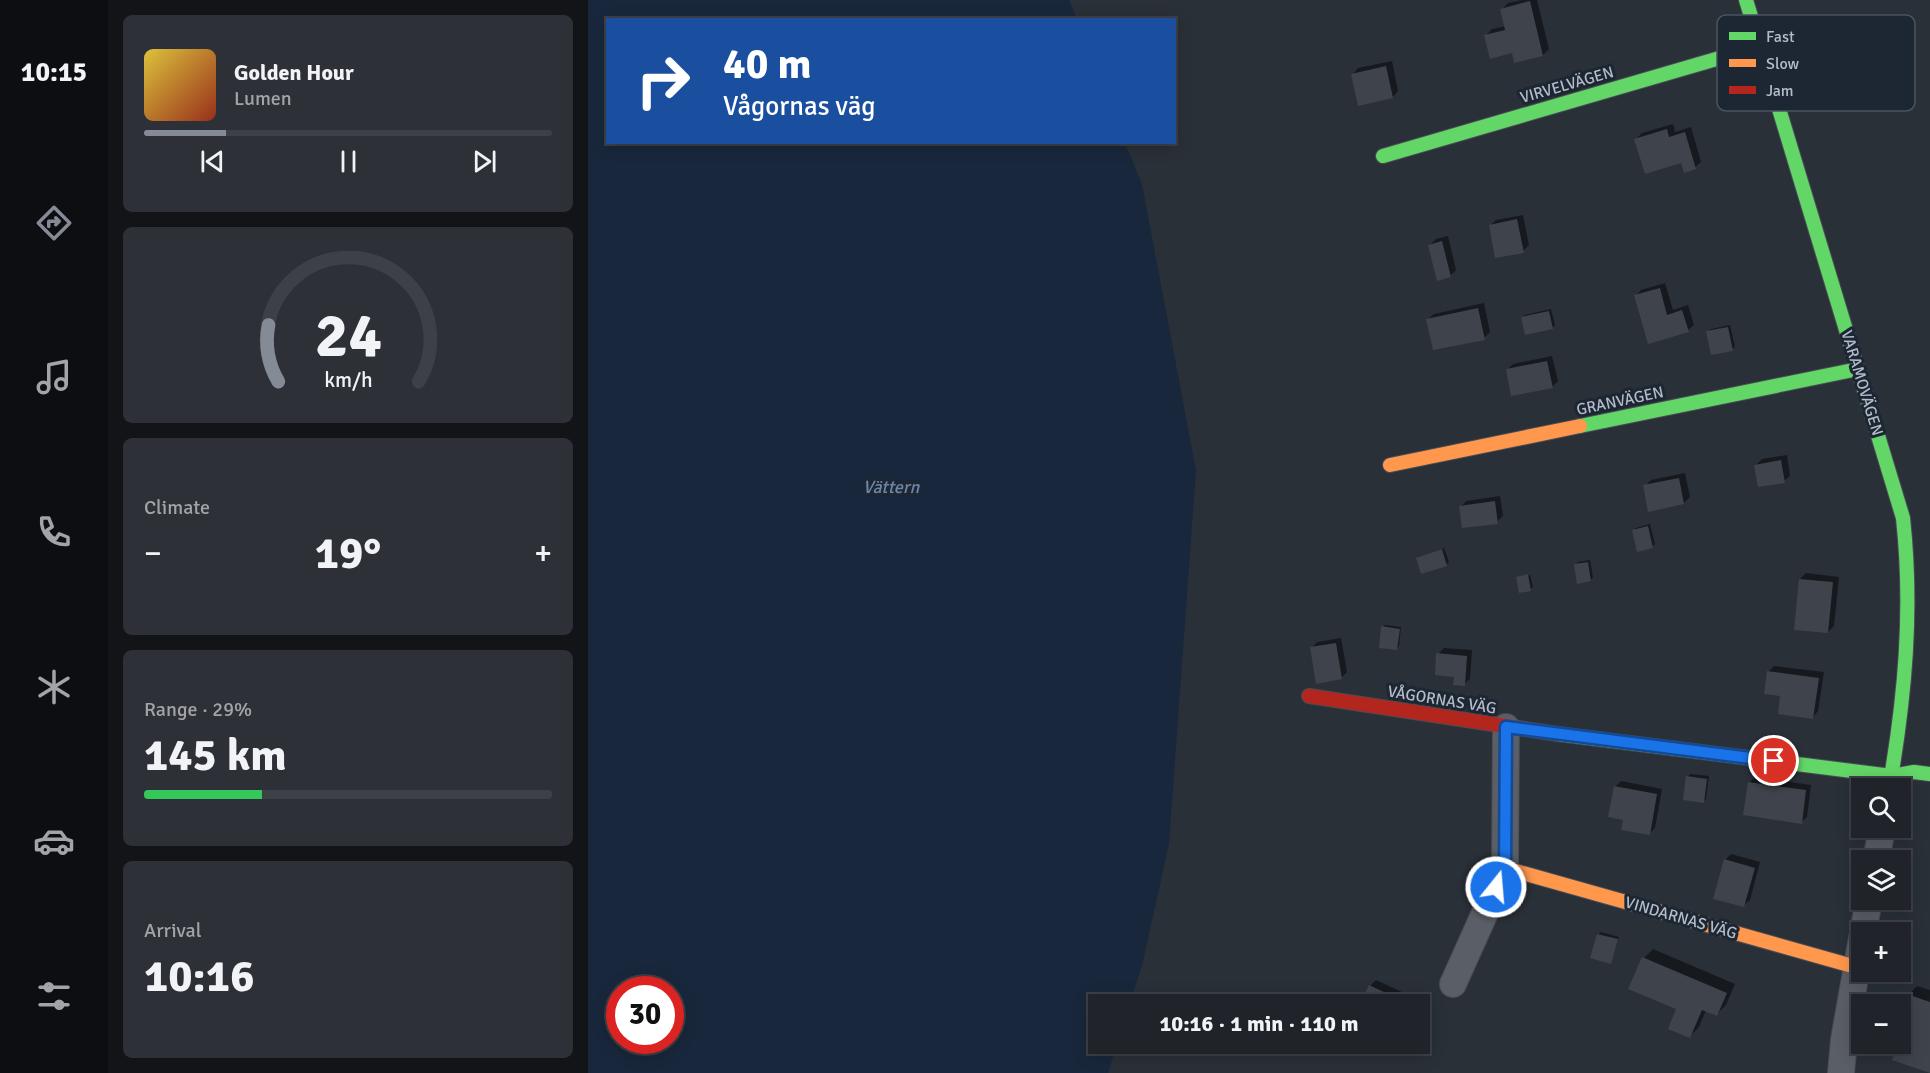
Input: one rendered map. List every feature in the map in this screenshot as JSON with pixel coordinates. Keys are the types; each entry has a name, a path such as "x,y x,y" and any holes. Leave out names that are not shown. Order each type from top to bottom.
{"street":[{"name":"VARAMOVÄGEN","path":"1746,0 1751,15"},
{"name":"VIRVELVÄGEN","path":"1383,156 1717,59"},
{"name":"VARAMOVÄGEN","path":"1781,111 1904,518 1909,561 1909,641 1903,709 1891,778"},
{"name":"GRANVÄGEN","path":"1390,465 1858,369"},
{"name":"VÅGORNAS VÄG","path":"1309,696 1856,778"},
{"path":"1453,984 1505,868 1506,727"},
{"path":"1901,778 1914,772 1930,774"},
{"name":"VINDARNAS VÄG","path":"1505,868 1851,966"},
{"path":"1841,1073 1854,982"}],"water":[{"name":"Vättern","path":"588,0 1069,0 1077,18 606,18 606,144 1125,144 1142,184 1196,470 1169,844 1142,966 1133,994 1088,994 1088,1054 1114,1054 1108,1073 588,1073"}],"building":[{"path":"1530,1 1543,56 1514,63 1512,53 1490,59 1484,35 1505,30 1500,9"},
{"path":"1386,66 1393,98 1358,106 1351,74"},
{"path":"1667,129 1669,137 1685,132 1696,169 1684,173 1681,163 1645,174 1634,139"},
{"path":"1517,219 1524,253 1495,258 1489,225"},
{"path":"1442,241 1451,277 1437,281 1428,245"},
{"path":"1660,288 1667,315 1682,310 1689,332 1648,344 1634,295"},
{"path":"1478,308 1485,340 1433,350 1426,319"},
{"path":"1549,311 1553,329 1525,335 1521,317"},
{"path":"1728,327 1733,351 1711,355 1706,331"},
{"path":"1547,361 1553,388 1511,396 1506,369"},
{"path":"1781,460 1785,483 1758,487 1754,465"},
{"path":"1679,478 1684,504 1648,512 1643,485"},
{"path":"1495,501 1498,524 1462,528 1459,506"},
{"path":"1648,526 1653,548 1637,552 1632,530"},
{"path":"1442,549 1447,566 1421,574 1416,558"},
{"path":"1588,562 1591,581 1577,584 1574,564"},
{"path":"1528,574 1531,591 1519,593 1516,577"},
{"path":"1799,579 1833,582 1828,633 1794,630"},
{"path":"1381,626 1400,629 1397,650 1379,648"},
{"path":"1336,643 1342,679 1316,684 1310,647"},
{"path":"1436,653 1467,656 1465,686 1453,685 1454,677 1435,675"},
{"path":"1767,671 1819,678 1813,719 1778,714 1780,696 1764,694"},
{"path":"1686,776 1707,779 1704,803 1683,800"},
{"path":"1748,782 1806,790 1802,824 1743,815"},
{"path":"1614,786 1657,794 1650,835 1621,830 1623,820 1608,817"},
{"path":"1724,859 1755,868 1744,907 1713,899"},
{"path":"1597,934 1618,939 1611,964 1590,958"},
{"path":"1642,957 1727,993 1717,1016 1702,1010 1690,1038 1668,1029 1676,1009 1628,989"},
{"path":"1369,985 1388,994 1364,994"},
{"path":"1911,995 1930,1002 1930,1073 1892,1060 1894,1054 1911,1054"}],"traffic: fast":[{"path":"1746,0 1751,15"},
{"path":"1383,156 1717,59"},
{"path":"1780,111 1903,518 1907,586 1906,654 1891,778"},
{"path":"1580,426 1858,369"},
{"path":"1558,734 1892,776 1914,772 1930,774"}],"traffic: slow":[{"path":"1390,465 1580,426"},
{"path":"1505,868 1851,966"}],"traffic: jam":[{"path":"1309,696 1558,734"}],"route":[{"path":"1496,887 1505,868 1506,727 1774,761"}]}
